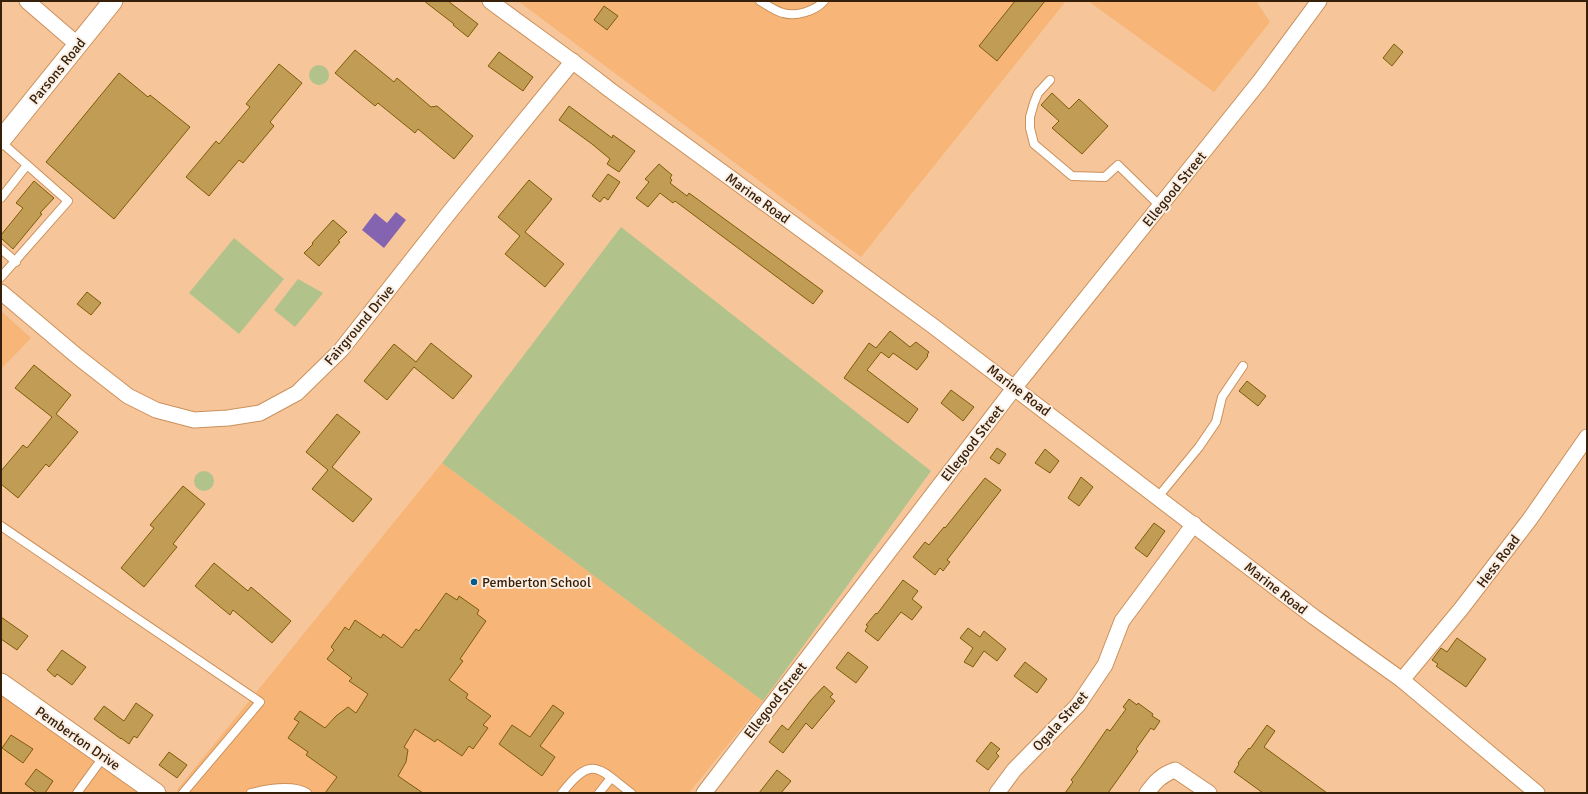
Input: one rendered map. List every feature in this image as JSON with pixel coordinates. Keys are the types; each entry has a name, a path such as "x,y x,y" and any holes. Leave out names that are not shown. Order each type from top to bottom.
{"street":[{"name":"Parsons Road","path":"1,141 113,1"},
{"name":"Marine Road","path":"490,1 1015,387 1314,617 1402,680 1537,793"},
{"name":"Ellegood Street","path":"704,793 1015,387 1260,81 1318,1"},
{"path":"34,3 78,45"},
{"name":"Fairground Drive","path":"1,292 78,357 128,396 156,410 194,420 228,418 260,412 297,393 341,350 458,202 573,61"},
{"name":"Hess Road","path":"1402,680 1461,609 1521,531 1587,437"},
{"name":"Ogala Street","path":"997,793 1014,770 1078,705 1105,665 1122,621 1194,524"},
{"name":"Pemberton Drive","path":"5,688 156,793"},
{"path":"1147,793 1156,780 1164,774 1175,770 1208,793"}],"lane":[{"path":"760,1 783,13 800,14 818,7 824,1"},
{"path":"1050,80 1038,93 1030,117 1030,128 1034,144 1072,176 1105,177 1118,165 1160,206"},
{"path":"1,141 68,201 1,278"},
{"path":"1,198 27,165"},
{"path":"1,249 16,262"},
{"path":"1158,497 1200,447 1216,422 1222,397 1243,366"},
{"path":"1,526 260,702 183,793"},
{"path":"77,793 104,756"},
{"path":"562,793 580,772 587,769 602,770 631,793"},
{"path":"599,793 611,778"},
{"path":"251,793 278,788 303,790 307,793"}],"shaded area":[{"path":"518,1 1066,1 861,257"},
{"path":"1088,1 1256,1 1270,22 1214,92"},
{"path":"396,212 406,220 384,248 362,230 375,213 387,223"},
{"path":"1,311 31,338 1,369"},
{"name":"Pemberton School","path":"442,463 763,701 689,793 181,793 177,790"},
{"path":"1,696 31,717 138,793 1,793"}],"green space":[{"path":"319,65 326,68 329,75 326,82 319,85 312,82 309,75 312,68"},
{"path":"621,227 931,471 763,701 442,463"},
{"path":"234,238 284,279 239,334 189,293"},
{"path":"298,279 323,293 295,327 274,310"},
{"path":"204,471 211,474 214,481 211,488 204,491 197,488 194,481 197,474"}],"building":[{"path":"424,1 448,1 478,24 468,37"},
{"path":"1015,1 1045,1 997,61 979,46"},
{"path":"604,6 618,16 607,30 594,20"},
{"path":"1394,44 1403,52 1392,66 1383,58"},
{"path":"355,50 394,82 397,78 431,107 437,106 473,136 454,159 418,129 415,133 378,103 375,106 335,73"},
{"path":"499,52 533,77 523,91 488,66"},
{"path":"279,64 302,83 270,122 274,126 243,163 239,160 209,196 186,177 216,141 219,144 250,107 246,104"},
{"path":"119,73 148,97 150,95 190,127 114,219 46,162"},
{"path":"1052,93 1069,109 1079,99 1108,126 1082,154 1052,128 1059,121 1041,105"},
{"path":"569,106 612,138 613,135 635,151 619,172 607,164 610,159 559,120"},
{"path":"659,164 672,175 670,178 672,180 670,183 687,196 689,193 823,291 813,304 675,201 673,203 660,193 648,207 636,198 649,182 645,179"},
{"path":"608,174 620,182 608,200 604,197 600,202 592,196"},
{"path":"529,180 552,199 525,232 564,264 545,287 505,254 520,236 498,217"},
{"path":"34,181 54,198 40,213 42,214 13,249 1,238 1,235 23,208 16,203"},
{"path":"333,220 347,232 338,241 340,242 319,266 304,253"},
{"path":"87,292 101,303 91,315 77,304"},
{"path":"890,331 910,347 916,342 929,352 927,355 928,356 917,370 893,353 889,358 881,352 867,370 918,409 908,423 844,378 869,343 876,348"},
{"path":"431,343 472,376 453,399 414,367 387,400 364,381 394,344 416,362"},
{"path":"34,365 71,395 56,414 78,432 49,467 46,464 18,498 1,484 1,471 23,445 27,448 52,417 15,388"},
{"path":"1247,381 1266,396 1258,406 1239,391"},
{"path":"951,390 974,407 963,421 941,403"},
{"path":"337,414 360,432 332,467 372,499 353,522 312,489 328,470 306,452"},
{"path":"997,448 1006,454 999,464 990,458"},
{"path":"1045,449 1059,461 1050,473 1035,463"},
{"path":"1081,477 1093,487 1079,506 1068,498"},
{"path":"985,478 1001,490 947,560 950,562 943,571 940,568 935,575 913,557 925,542 929,545 944,527 945,528"},
{"path":"183,486 205,504 173,544 177,547 144,587 121,568 154,528 150,525"},
{"path":"1154,523 1165,531 1147,557 1135,548"},
{"path":"214,563 248,591 251,587 291,621 272,643 233,610 230,615 195,586"},
{"path":"903,580 918,591 912,599 922,607 912,620 901,612 878,641 865,631 868,626 866,625 876,613 877,614"},
{"path":"446,593 457,600 459,596 479,610 477,614 486,621 460,659 463,661 449,680 468,694 466,698 491,716 483,725 488,728 473,749 469,746 462,756 437,739 435,742 415,729 404,747 408,750 406,762 398,776 423,793 325,793 337,777 306,755 308,752 288,738 299,722 294,719 300,711 325,728 336,716 348,707 356,713 368,694 349,681 352,678 327,659 334,650 331,647 345,627 349,630 355,620 381,638 383,634 402,648 416,629 419,631"},
{"path":"1,617 28,636 17,650 1,639"},
{"path":"968,628 980,637 984,631 1006,649 997,661 984,651 973,667 964,662 973,648 960,638"},
{"path":"1457,638 1486,659 1466,687 1436,666 1438,664 1432,660 1441,648 1447,652"},
{"path":"62,650 86,667 72,685 57,674 55,677 47,670"},
{"path":"848,652 868,667 856,683 836,668"},
{"path":"1025,662 1047,679 1037,693 1014,676"},
{"path":"824,686 833,694 830,697 835,701 812,729 806,723 783,753 769,742 782,725 788,730"},
{"path":"1129,699 1137,705 1138,703 1160,721 1154,730 1151,728 1136,749 1138,751 1108,793 1065,793 1073,782 1071,780 1107,729 1110,731 1126,709 1123,707"},
{"path":"136,703 153,715 137,738 134,736 129,744 94,719 104,706 124,721"},
{"path":"553,705 564,713 540,746 555,757 542,776 499,744 512,725 530,737"},
{"path":"1267,725 1275,731 1264,747 1327,793 1263,793 1234,772 1239,764 1238,763"},
{"path":"11,735 33,749 23,763 2,748"},
{"path":"991,742 1000,749 996,753 999,756 988,770 976,761"},
{"path":"169,752 187,765 177,778 159,765"},
{"path":"36,769 53,781 45,793 37,793 25,784"},
{"path":"777,770 791,781 781,793 759,793"}],"place":[{"name":"Pemberton School","path":"474,582"}]}
